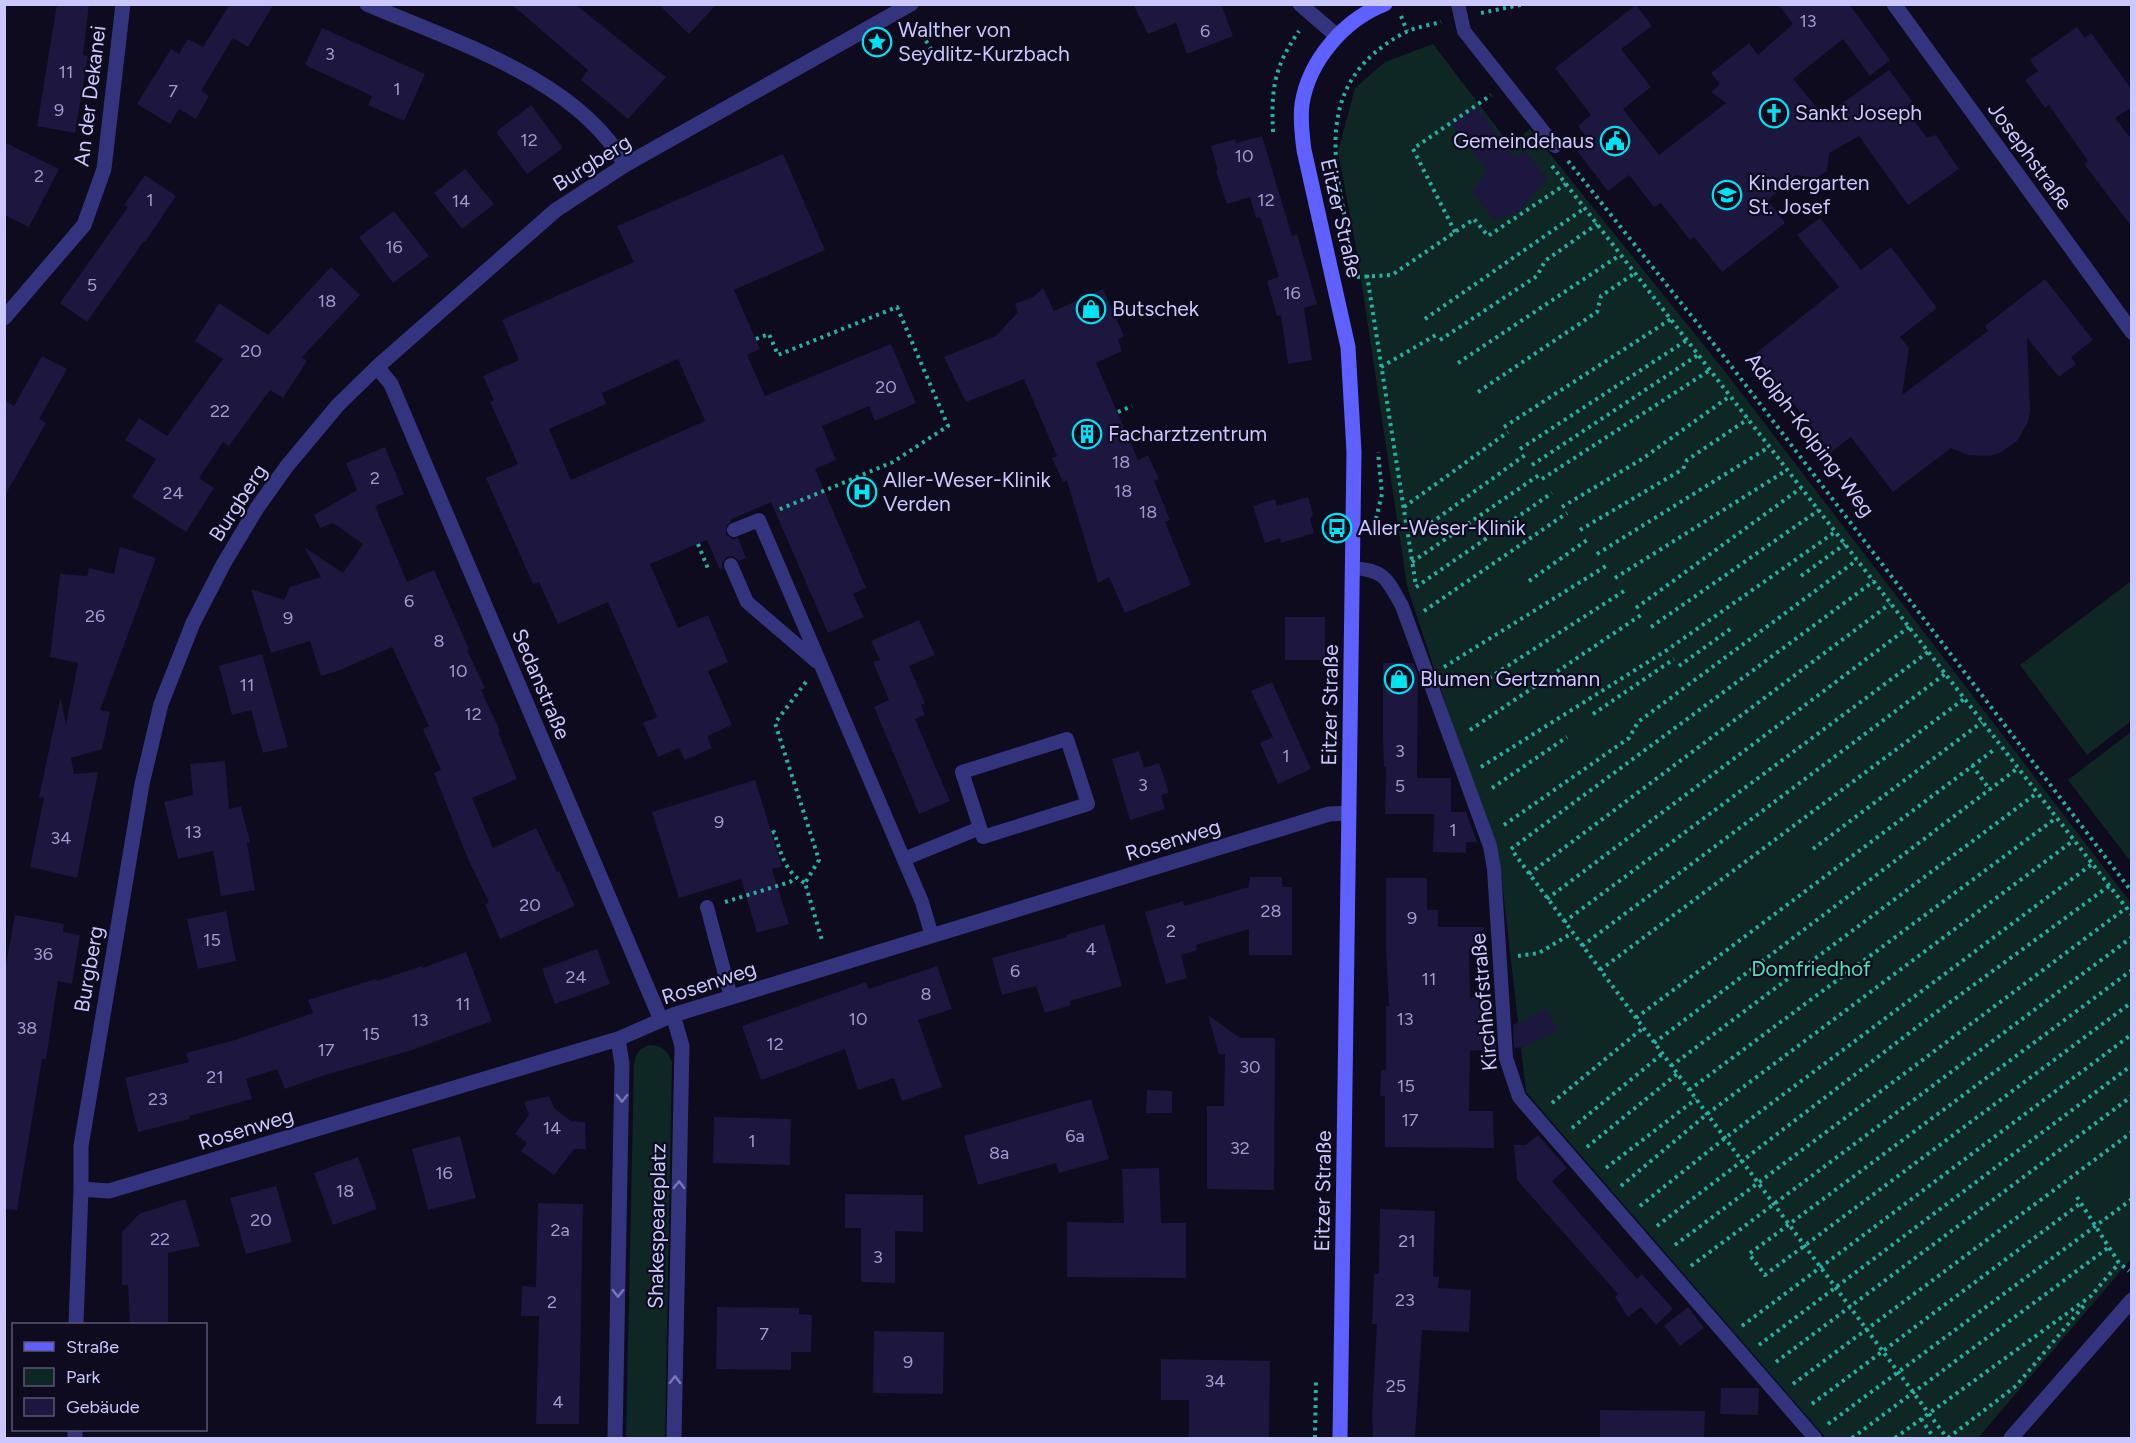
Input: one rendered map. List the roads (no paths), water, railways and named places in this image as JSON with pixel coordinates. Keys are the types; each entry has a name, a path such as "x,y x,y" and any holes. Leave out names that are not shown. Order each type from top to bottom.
{"main road":[{"name":"Eitzer Straße","path":"1340,1438 1354,452 1348,347 1304,150 1301,127 1302,103 1311,74 1337,36 1353,21 1385,4"}],"street":[{"name":"An der Dekanei","path":"4,318 84,225 104,169 123,4"},
{"path":"367,4 475,49 531,76 572,105 615,148 625,165"},
{"name":"Burgberg","path":"76,1323 81,1146 142,784 161,704 193,623 224,563 257,508 287,466 338,405 377,367 556,210 625,165 911,4"},
{"path":"1300,4 1337,36"},
{"name":"Josephstraße","path":"1894,4 2132,332"},
{"name":"Sedanstraße","path":"377,367 391,384 667,1018"},
{"name":"Rosenweg","path":"81,1189 109,1191 618,1040 667,1018 731,997 1329,814 1349,813"},
{"name":"Shakespeareplatz","path":"667,1018 682,1046 674,1438"},
{"name":"Shakespeareplatz","path":"615,1438 622,1064 618,1040"},
{"path":"2011,1438 2132,1300"}],"lane":[{"path":"1459,11 1464,32 1555,146"},
{"path":"734,530 759,520 922,902 932,936"},
{"path":"731,565 747,602 820,665"},
{"name":"Kirchhofstraße","path":"1353,568 1372,570 1384,576 1402,606 1490,846 1494,869 1506,1058 1512,1082 1519,1097 1815,1438"},
{"path":"1067,739 1088,804 983,837 980,828 962,772 1067,739"},
{"path":"904,859 980,828"},
{"path":"707,907 731,997"}],"place":[{"name":"Walther von Seydlitz-Kurzbach","path":"877,42"},
{"name":"Sankt Joseph","path":"1774,113"},
{"name":"Gemeindehaus","path":"1615,141"},
{"name":"Kindergarten St. Josef","path":"1727,195"},
{"name":"Butschek","path":"1091,309"},
{"name":"Facharztzentrum","path":"1087,434"},
{"name":"Aller-Weser-Klinik Verden","path":"862,492"},
{"name":"Aller-Weser-Klinik","path":"1337,528"},
{"name":"Blumen Gertzmann","path":"1399,679"}],"park label":[{"name":"Domfriedhof","path":"1811,969"}]}
